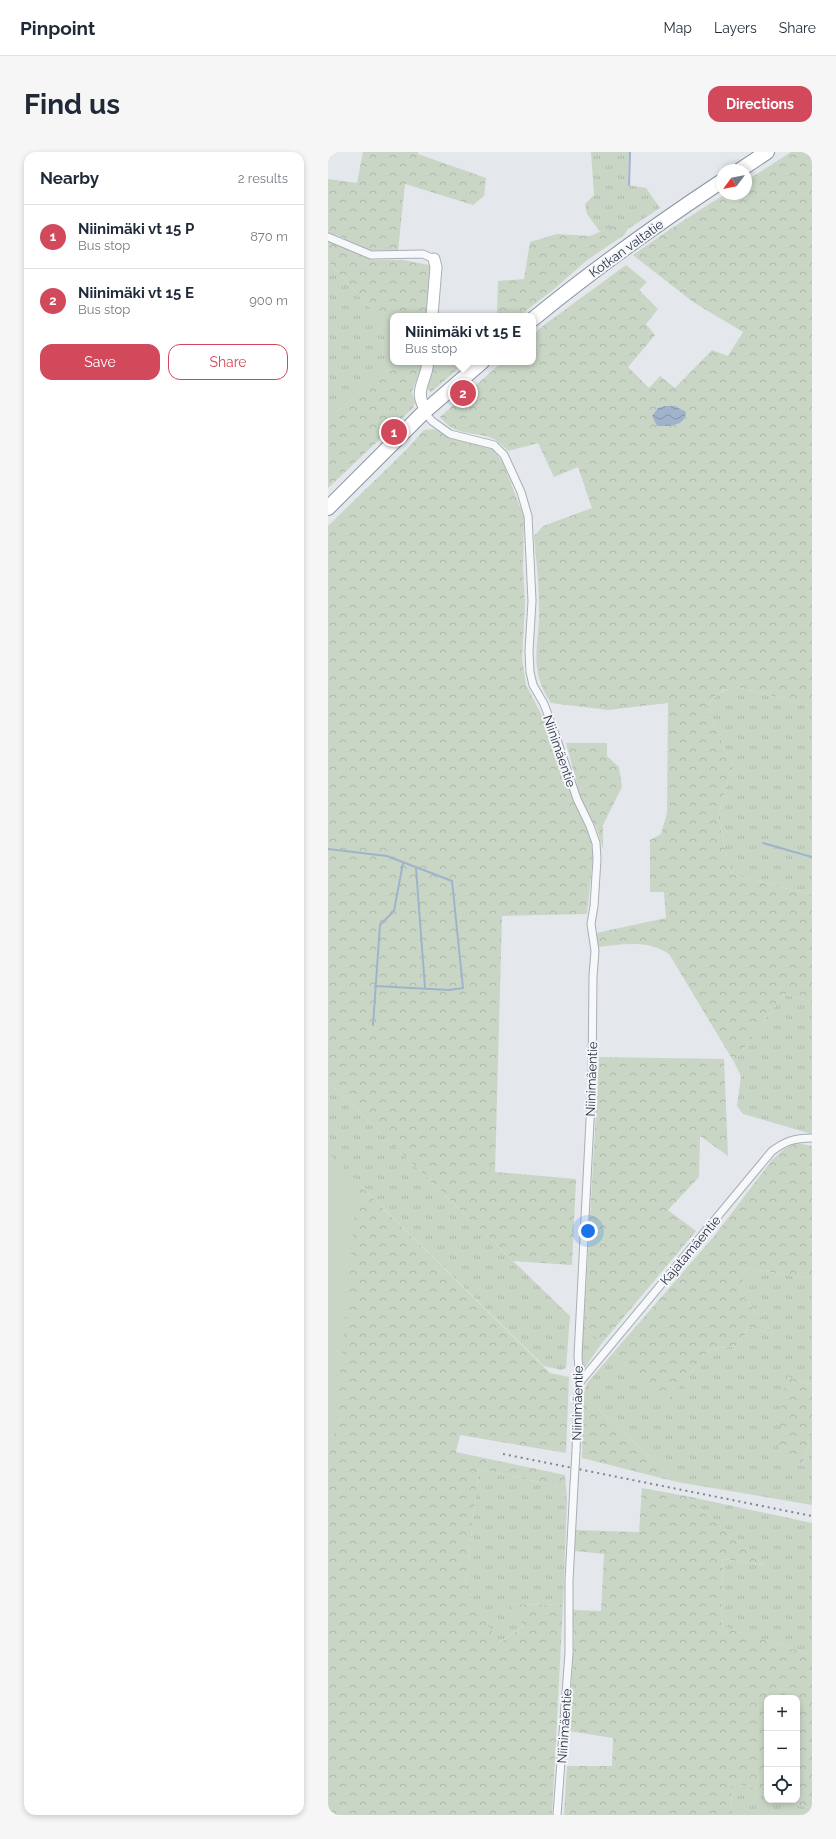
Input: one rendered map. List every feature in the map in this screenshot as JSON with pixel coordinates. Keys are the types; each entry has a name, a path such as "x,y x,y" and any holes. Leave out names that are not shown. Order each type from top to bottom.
{"highway":[{"path":"749,164 767,152"},
{"name":"Kotkan valtatie","path":"536,317 573,286 716,185"},
{"path":"328,508 425,411 479,365"}],"street":[{"path":"328,237 371,255 424,254 434,259 436,266 432,313"},
{"path":"425,411 419,396 427,365"},
{"name":"Niinimäentie","path":"425,411 432,422 450,434 494,445 504,455 521,492 528,516 532,601 530,667 533,685 544,704 577,799 590,826 596,843 598,859 591,924 595,952 593,976 592,1081 578,1356 580,1382 578,1396 569,1580 569,1653 557,1815"},
{"name":"Kajatamäentie","path":"580,1382 772,1151 782,1144 796,1138 812,1138"}],"green space":[{"path":"363,152 418,152 418,154 486,178 484,196 473,205 405,184 398,251 368,250 339,236 328,233 328,179 357,183"},
{"path":"591,152 629,152 628,185 646,188 660,208 628,229 614,228 600,232 587,214 585,204 594,195"},
{"path":"791,152 812,152 812,706 737,687 723,690 715,696 707,707 732,765 718,817 731,874 812,895 812,1002 784,994 734,1062 669,954 651,946 634,944 597,947 596,933 666,918 664,892 650,892 650,840 661,834 667,813 668,703 608,710 551,703 539,678 536,656 539,598 534,536 543,526 592,508 578,467 554,477 538,443 508,451 500,443 487,436 459,431 452,428 440,417 499,365 536,365 536,332 626,265 647,282 639,290 658,309 646,324 655,335 628,367 649,388 660,376 675,388 712,350 728,356 743,332 693,302 633,255 716,200 752,200 752,177"},
{"path":"612,227 628,229 624,235 586,261 554,289 523,313 497,313 498,281 524,279 530,242 557,234 590,236"},
{"path":"328,241 337,243 372,260 403,260 429,265 431,271 427,313 390,313 390,331 328,261"},
{"path":"328,261 390,331 390,365 392,365 328,419"},
{"path":"392,365 422,365 412,392 415,403 413,408 328,488 328,419"},
{"path":"431,365 462,365 431,392 427,389"},
{"path":"434,429 451,438 492,448 503,463 524,517 523,567 525,604 522,658 526,685 550,731 574,802 590,834 593,856 587,914 502,916 495,1172 576,1179 572,1265 513,1261 328,1082 328,526 407,449 424,430"},
{"path":"737,687 812,706 812,895 731,874 718,817 732,765 707,707 720,693 727,689"},
{"path":"566,743 607,743 607,756 619,767 622,787 603,825 603,849 596,827 581,799"},
{"path":"784,994 812,1002 812,1134 743,1114 737,1106 741,1076 734,1062"},
{"path":"599,1057 724,1059 728,1156 700,1136 699,1177 668,1210 696,1231 602,1343 584,1326"},
{"path":"328,1082 570,1316 566,1368 561,1370 544,1366 328,1154"},
{"path":"797,1143 812,1146 812,1279 746,1268 740,1292 774,1334 748,1327 740,1346 710,1349 666,1404 613,1353 715,1235 772,1160 784,1149"},
{"path":"328,1153 358,1181 334,1438 328,1439"},
{"path":"328,1154 550,1373 569,1377 566,1453 460,1435 456,1452 565,1475 567,1500 557,1486 479,1469 465,1588 499,1643 524,1626 510,1604 563,1605 552,1815 328,1815"},
{"path":"746,1268 812,1279 812,1384 787,1377 802,1466 812,1432 812,1505 677,1482 583,1395 587,1383 613,1353 666,1403 710,1349 740,1346 748,1327 774,1334 740,1292"},
{"path":"584,1326 602,1343 583,1370 580,1366"},
{"path":"787,1377 812,1384 812,1432 802,1466 778,1454 782,1400"},
{"path":"583,1395 677,1482 582,1458"},
{"path":"479,1469 557,1486 567,1500 563,1605 511,1604 524,1626 498,1643 465,1588"},
{"path":"642,1488 686,1496 765,1565 723,1559 721,1626 812,1655 812,1809 795,1803 800,1803 800,1695 764,1695 764,1792 731,1781 732,1815 564,1815 567,1766 612,1766 613,1738 569,1731 574,1638 572,1610 601,1611 604,1554 575,1551 576,1530 639,1532"},
{"path":"686,1496 812,1523 812,1655 721,1626 723,1559 764,1565"},
{"path":"731,1780 764,1792 764,1803 795,1803 812,1809 812,1815 732,1815"}],"water":[{"path":"675,406 686,412 683,421 676,425 657,426 652,416 658,408"}],"waterway":[{"path":"629,185 630,152"},
{"path":"763,843 812,857"},
{"path":"328,849 387,856 452,881 463,988 449,990 375,986"},
{"path":"373,1025 380,925 394,911 403,863"},
{"path":"416,868 425,988"}],"railway":[{"path":"503,1454 812,1516"}],"place":[{"name":"Niinimäki vt 15 E","path":"463,393"},
{"name":"Niinimäki vt 15 P","path":"394,432"}]}
